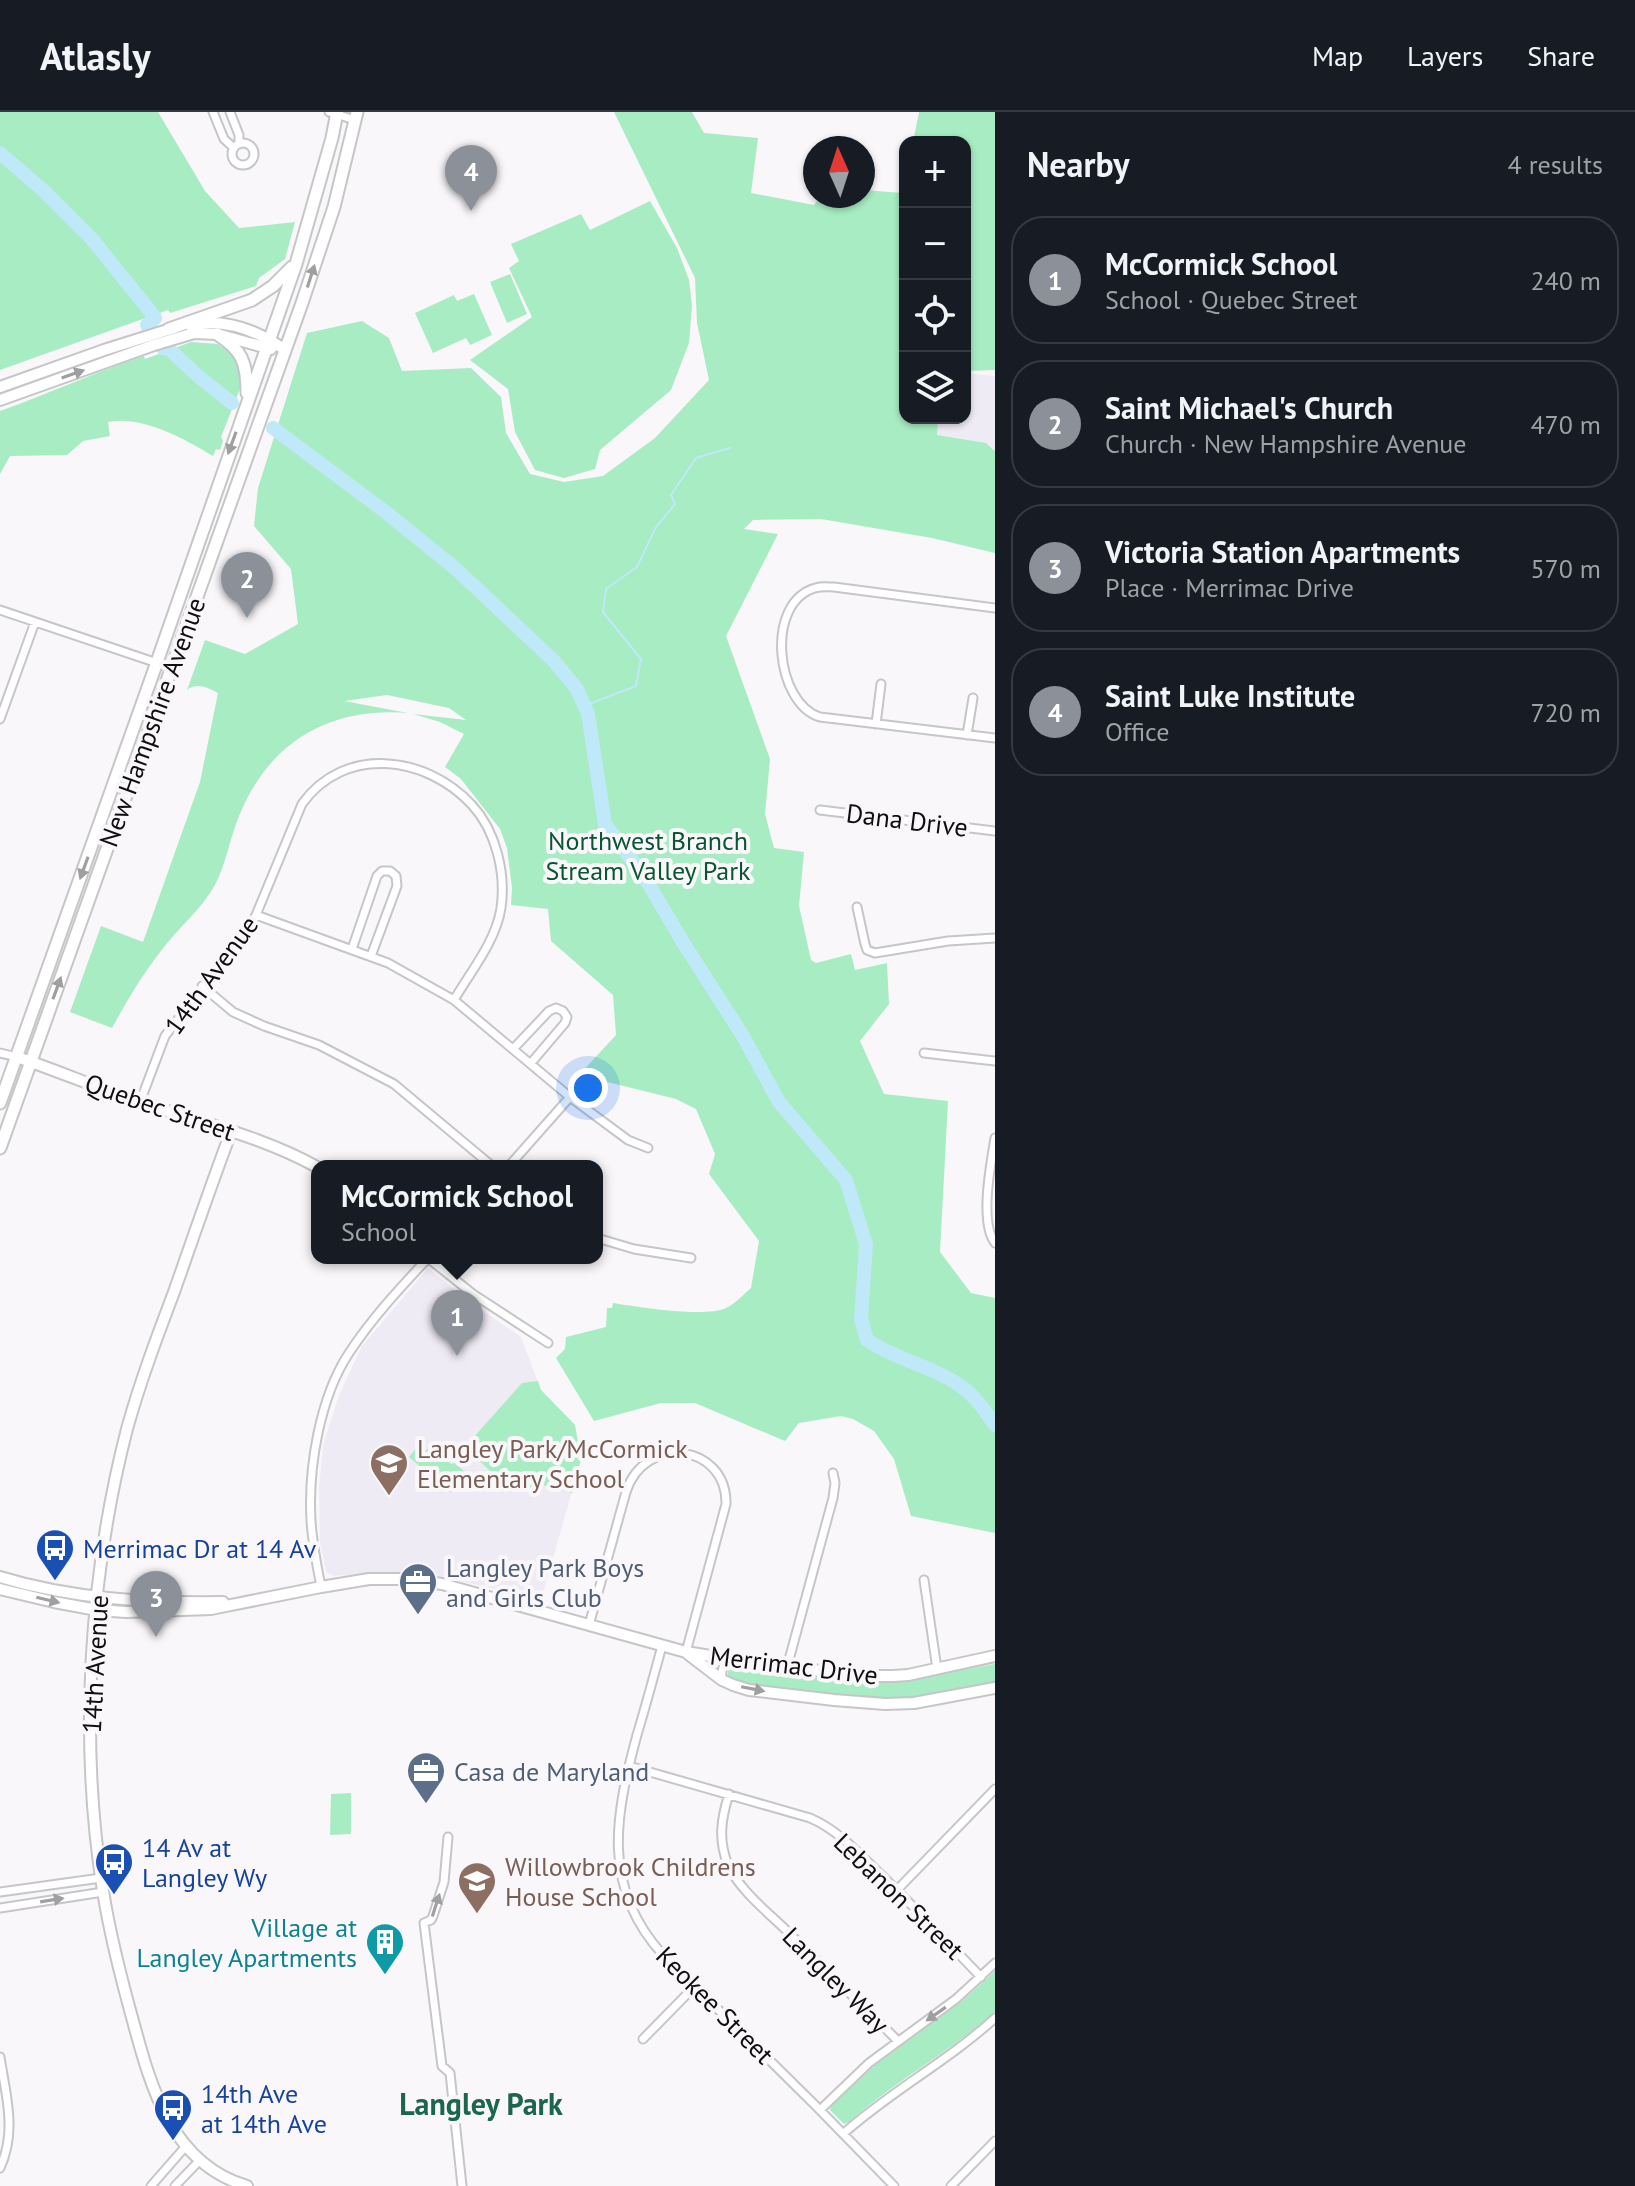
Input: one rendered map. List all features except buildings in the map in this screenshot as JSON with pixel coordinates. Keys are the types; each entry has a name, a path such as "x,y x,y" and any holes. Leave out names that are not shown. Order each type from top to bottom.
{"main road":[{"name":"New Hampshire Avenue","path":"0,1103 296,264 332,138 334,113"},
{"name":"New Hampshire Avenue","path":"0,1148 285,350 334,207 356,116"},
{"path":"172,334 252,300 273,286 296,264"},
{"path":"217,334 234,347 246,365 247,400"}],"street":[{"path":"213,112 224,139 236,146 239,135 230,112"},
{"path":"334,113 356,116"},
{"path":"0,387 172,334 197,323 229,324 285,350"},
{"path":"172,334 217,334 268,344"},
{"path":"0,400 151,340"},
{"path":"995,608 834,587 815,588 792,605 783,626 781,645 793,692 810,714 995,738"},
{"path":"0,610 172,668"},
{"path":"0,719 35,622"},
{"path":"876,724 881,684"},
{"path":"967,735 973,698"},
{"name":"14th Avenue","path":"140,1102 165,1036 256,915 302,804 325,779 339,772 384,763 407,766 428,774 463,797 483,821 497,852 502,879 501,905 494,933 454,1000"},
{"name":"Dana Drive","path":"820,810 995,831"},
{"path":"352,949 377,876 382,871 390,871 396,876 397,886 371,956"},
{"path":"857,907 866,948 875,953 948,941 995,938"},
{"path":"256,915 388,963 454,1000 570,1097 628,1140 648,1148"},
{"path":"202,986 233,1012 319,1045 394,1084 485,1160"},
{"path":"514,1048 549,1011 556,1008 563,1011 567,1017 565,1023 531,1063"},
{"name":"Quebec Street","path":"0,1053 290,1153 311,1164"},
{"path":"924,1053 995,1061"},
{"path":"514,1160 570,1097"},
{"name":"14th Avenue","path":"231,1132 145,1369 127,1429 107,1528 90,1700 93,1793 103,1892 120,1975 150,2077 169,2124 186,2146 200,2160 227,2178 247,2186"},
{"path":"995,1138 987,1216 991,1238 995,1243"},
{"path":"603,1240 634,1249 691,1258"},
{"path":"321,1587 310,1498 314,1453 324,1412 347,1355 393,1295 422,1264"},
{"path":"436,1264 473,1294 548,1343"},
{"path":"589,1625 629,1484 636,1471 656,1456 673,1453 692,1456 707,1463 720,1478 726,1496 686,1652"},
{"path":"787,1667 833,1498 833,1473"},
{"name":"Merrimac Drive","path":"0,1577 98,1597 182,1603 245,1602"},
{"name":"Merrimac Drive","path":"0,1589 97,1610 126,1612 211,1609 321,1587 389,1578 421,1581 474,1593 686,1652 787,1667 878,1676 908,1675 995,1656"},
{"path":"924,1580 937,1669"},
{"name":"Keokee Street","path":"662,1646 629,1766 618,1824 621,1870 637,1919 650,1942 894,2186"},
{"name":"Merrimac Drive","path":"686,1652 722,1680 749,1690 885,1704 914,1703 995,1688"},
{"path":"722,1680 724,1665 734,1660"},
{"name":"Lebanon Street","path":"629,1766 825,1825 897,1890 981,1977"},
{"path":"897,1890 995,1789"},
{"name":"Langley Way","path":"729,1794 722,1817 721,1836 734,1875 756,1901 898,2041"},
{"path":"448,1837 444,1882 433,1916 424,1923 442,2066 450,2073 462,2186"},
{"path":"0,1892 101,1878"},
{"path":"0,1908 103,1892"},
{"path":"820,2110 869,2063 956,1999 995,1963"},
{"path":"643,2039 695,1986"},
{"path":"843,2134 874,2106 952,2053 995,2018"},
{"path":"0,2057 10,2128 9,2146 0,2168"},
{"path":"951,2186 995,2141"},
{"path":"151,2186 186,2146"},
{"path":"175,2186 200,2160"}],"shaded area":[{"path":"971,374 995,376 995,450 986,443 937,435 938,424 971,424"},
{"path":"428,1268 521,1337 541,1390 575,1425 581,1460 541,1600 426,1573 334,1576 326,1572 320,1542 319,1488 323,1445 339,1395 362,1346"}],"green space":[{"path":"0,112 158,112 205,191 239,228 295,222 285,259 259,278 256,286 170,313 168,310 0,370"},
{"name":"Northwest Branch Stream Valley Park","path":"614,112 692,112 704,133 758,138 751,193 803,203 803,208 875,208 875,191 899,193 899,424 938,424 937,435 986,443 995,451 995,553 932,538 821,519 753,520 744,529 778,534 726,636 770,759 765,814 774,848 804,852 799,906 811,960 816,963 851,954 855,970 887,963 889,1004 860,1041 884,1094 948,1101 940,1252 971,1293 995,1298 995,1533 911,1516 894,1459 874,1431 853,1419 841,1416 799,1423 785,1441 695,1403 661,1403 594,1421 556,1358 565,1349 566,1337 606,1327 607,1308 612,1308 613,1303 688,1312 726,1308 751,1288 759,1241 709,1174 715,1154 696,1109 676,1099 579,1075 616,1035 613,995 551,941 548,909 511,905 507,848 500,829 461,779 445,767 464,734 440,722 413,714 466,720 449,708 387,695 344,701 408,713 352,716 328,723 305,734 285,749 252,790 239,816 215,885 154,960 112,1028 70,1012 101,926 143,942 200,782 218,693 199,686 187,690 205,640 245,654 298,624 291,569 254,526 258,488 307,333 362,321 389,338 402,371 471,368 501,397 506,433 530,474 564,482 603,476 655,438 709,380 697,323 695,278"},
{"path":"919,112 995,112 995,370 971,371 971,136 914,136"},
{"path":"650,201 677,248 689,280 692,306 689,343 671,390 600,450 595,469 564,478 535,470 515,432 508,389 470,360 532,317 509,268 519,261 511,244 581,214 590,230"},
{"path":"510,274 527,314 507,323 490,282"},
{"path":"474,294 492,335 470,345 466,338 433,353 415,313 454,295 457,301"},
{"path":"191,342 218,344 235,356 243,381 221,437 220,450 216,449 213,456 149,425 108,422 110,436 83,441 67,455 10,456 0,474 0,411 126,362 144,356 145,359"},
{"path":"538,1381 541,1390 575,1425 581,1460 572,1493 542,1485 512,1492 465,1447 522,1383"},
{"path":"418,1446 423,1450 433,1449 465,1472 466,1478 453,1492 409,1457"},
{"path":"995,1664 995,1683 940,1696 886,1700 751,1687 728,1677 728,1667 733,1665 901,1681"},
{"path":"351,1793 351,1834 330,1835 331,1794"},
{"path":"995,1971 995,2012 849,2122 844,2124 830,2110 874,2066 962,2001"}],"waterway":[{"path":"0,153 91,238 154,316 147,325 163,348 169,349 232,403"},
{"path":"273,428 456,569 553,660 577,689 588,714 605,824 644,876 743,1036 779,1102 846,1180 866,1244 861,1319 867,1340 962,1387 995,1425"},
{"path":"584,706 636,686 641,659 603,612 606,589 637,567 656,527 675,504 671,495 696,458 730,448"}],"place":[{"name":"Saint Luke Institute","path":"471,211"},
{"name":"Saint Michael's Church","path":"247,618"},
{"name":"McCormick School","path":"457,1356"},
{"name":"Langley Park/McCormick Elementary School","path":"389,1497"},
{"name":"Merrimac Dr at 14 Av","path":"55,1582"},
{"name":"Langley Park Boys and Girls Club","path":"418,1616"},
{"name":"Victoria Station Apartments","path":"156,1637"},
{"name":"Casa de Maryland","path":"426,1805"},
{"name":"14 Av at Langley Wy","path":"114,1896"},
{"name":"Willowbrook Childrens House School","path":"477,1915"},
{"name":"Village at Langley Apartments","path":"385,1976"},
{"name":"14th Ave at 14th Ave","path":"173,2142"}],"district":[{"name":"Langley Park","path":"481,2103"}]}
